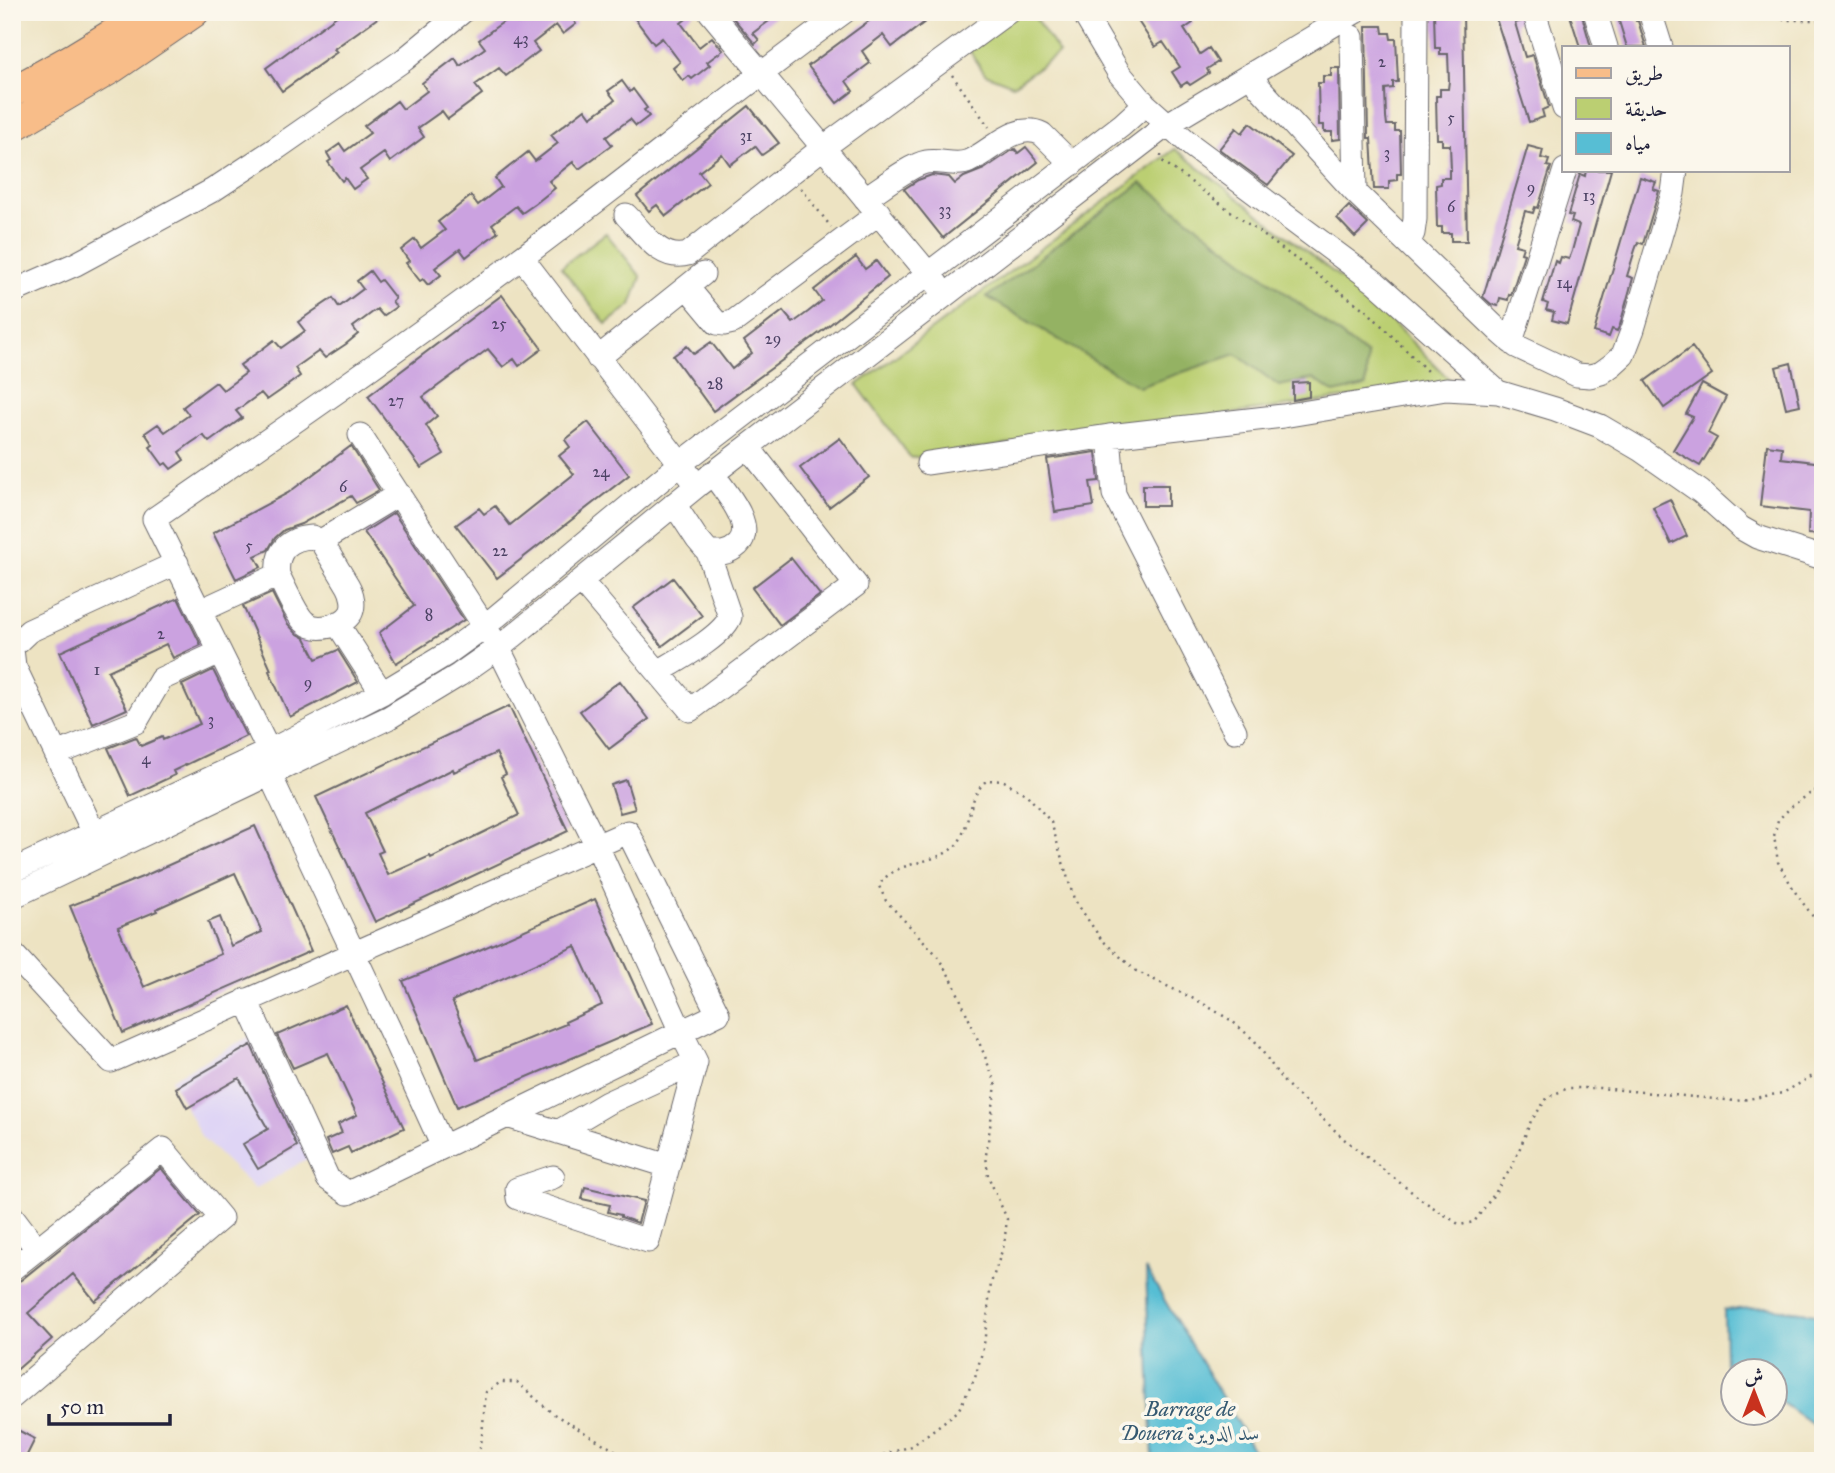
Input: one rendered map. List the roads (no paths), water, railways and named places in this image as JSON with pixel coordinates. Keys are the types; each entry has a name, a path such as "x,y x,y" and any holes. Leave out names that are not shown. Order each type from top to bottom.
{"main road":[{"path":"12,92 149,12"},
{"path":"12,127 112,68 194,12"}],"street":[{"path":"12,292 76,264 213,190 405,59 462,12"},
{"path":"710,12 946,295"},
{"path":"443,1147 270,775 269,751 154,519 332,396 522,258 844,12"},
{"path":"626,215 661,251 671,256 688,254 824,147 1008,12"},
{"path":"1083,12 1119,73 1163,127 1375,282 1498,392"},
{"path":"12,897 388,718 459,675 498,648 705,479 1163,127 1355,12"},
{"path":"1408,243 1415,219 1416,12"},
{"path":"1534,12 1562,102"},
{"path":"1595,12 1606,46"},
{"path":"1650,12 1661,46"},
{"path":"1352,37 1355,192"},
{"path":"1251,74 1259,87 1355,192 1511,342 1577,375 1601,373 1623,355 1673,193 1676,172"},
{"path":"12,871 269,751 382,693 445,655 485,626 680,464 1072,164 1145,104"},
{"path":"598,358 695,281 717,323 733,321 923,162 965,162 1022,131 1036,131 1048,138 1072,164"},
{"path":"1511,342 1564,172"},
{"path":"522,258 680,464 705,479 739,513 745,527 743,540 723,554 708,552"},
{"path":"928,463 1109,436 1283,416 1446,389 1498,392 1600,426 1641,450 1701,492 1749,533 1823,558"},
{"path":"360,435 498,648 597,846 696,1062 648,1241 518,1198 517,1189 553,1177"},
{"path":"1109,436 1114,494 1235,731"},
{"path":"581,580 690,710 856,584 748,447"},
{"path":"321,541 399,495"},
{"path":"658,672 712,638 727,626 730,617 708,552 674,504"},
{"path":"312,537 321,541 351,593 351,612 344,620 319,628 303,622 278,575 278,559 293,541 312,537"},
{"path":"94,833 14,666 12,648 30,631 177,564"},
{"path":"200,611 278,575"},
{"path":"337,623 382,693"},
{"path":"56,754 136,722 161,679 220,652"},
{"path":"12,953 111,1061 246,1000 628,832 718,1014 348,1193 328,1179 246,1000"},
{"path":"558,1132 607,1103 696,1062"},
{"path":"507,1116 668,1166"},
{"path":"12,1269 163,1149 221,1218 12,1397"},
{"path":"12,1216 37,1249"}],"water":[{"name":"Barrage de Douera سد الدويرة","path":"1146,1269 1260,1461 1153,1461"},
{"path":"1767,1307 1823,1315 1823,1434 1790,1409 1790,1358 1725,1358 1724,1310"}]}
